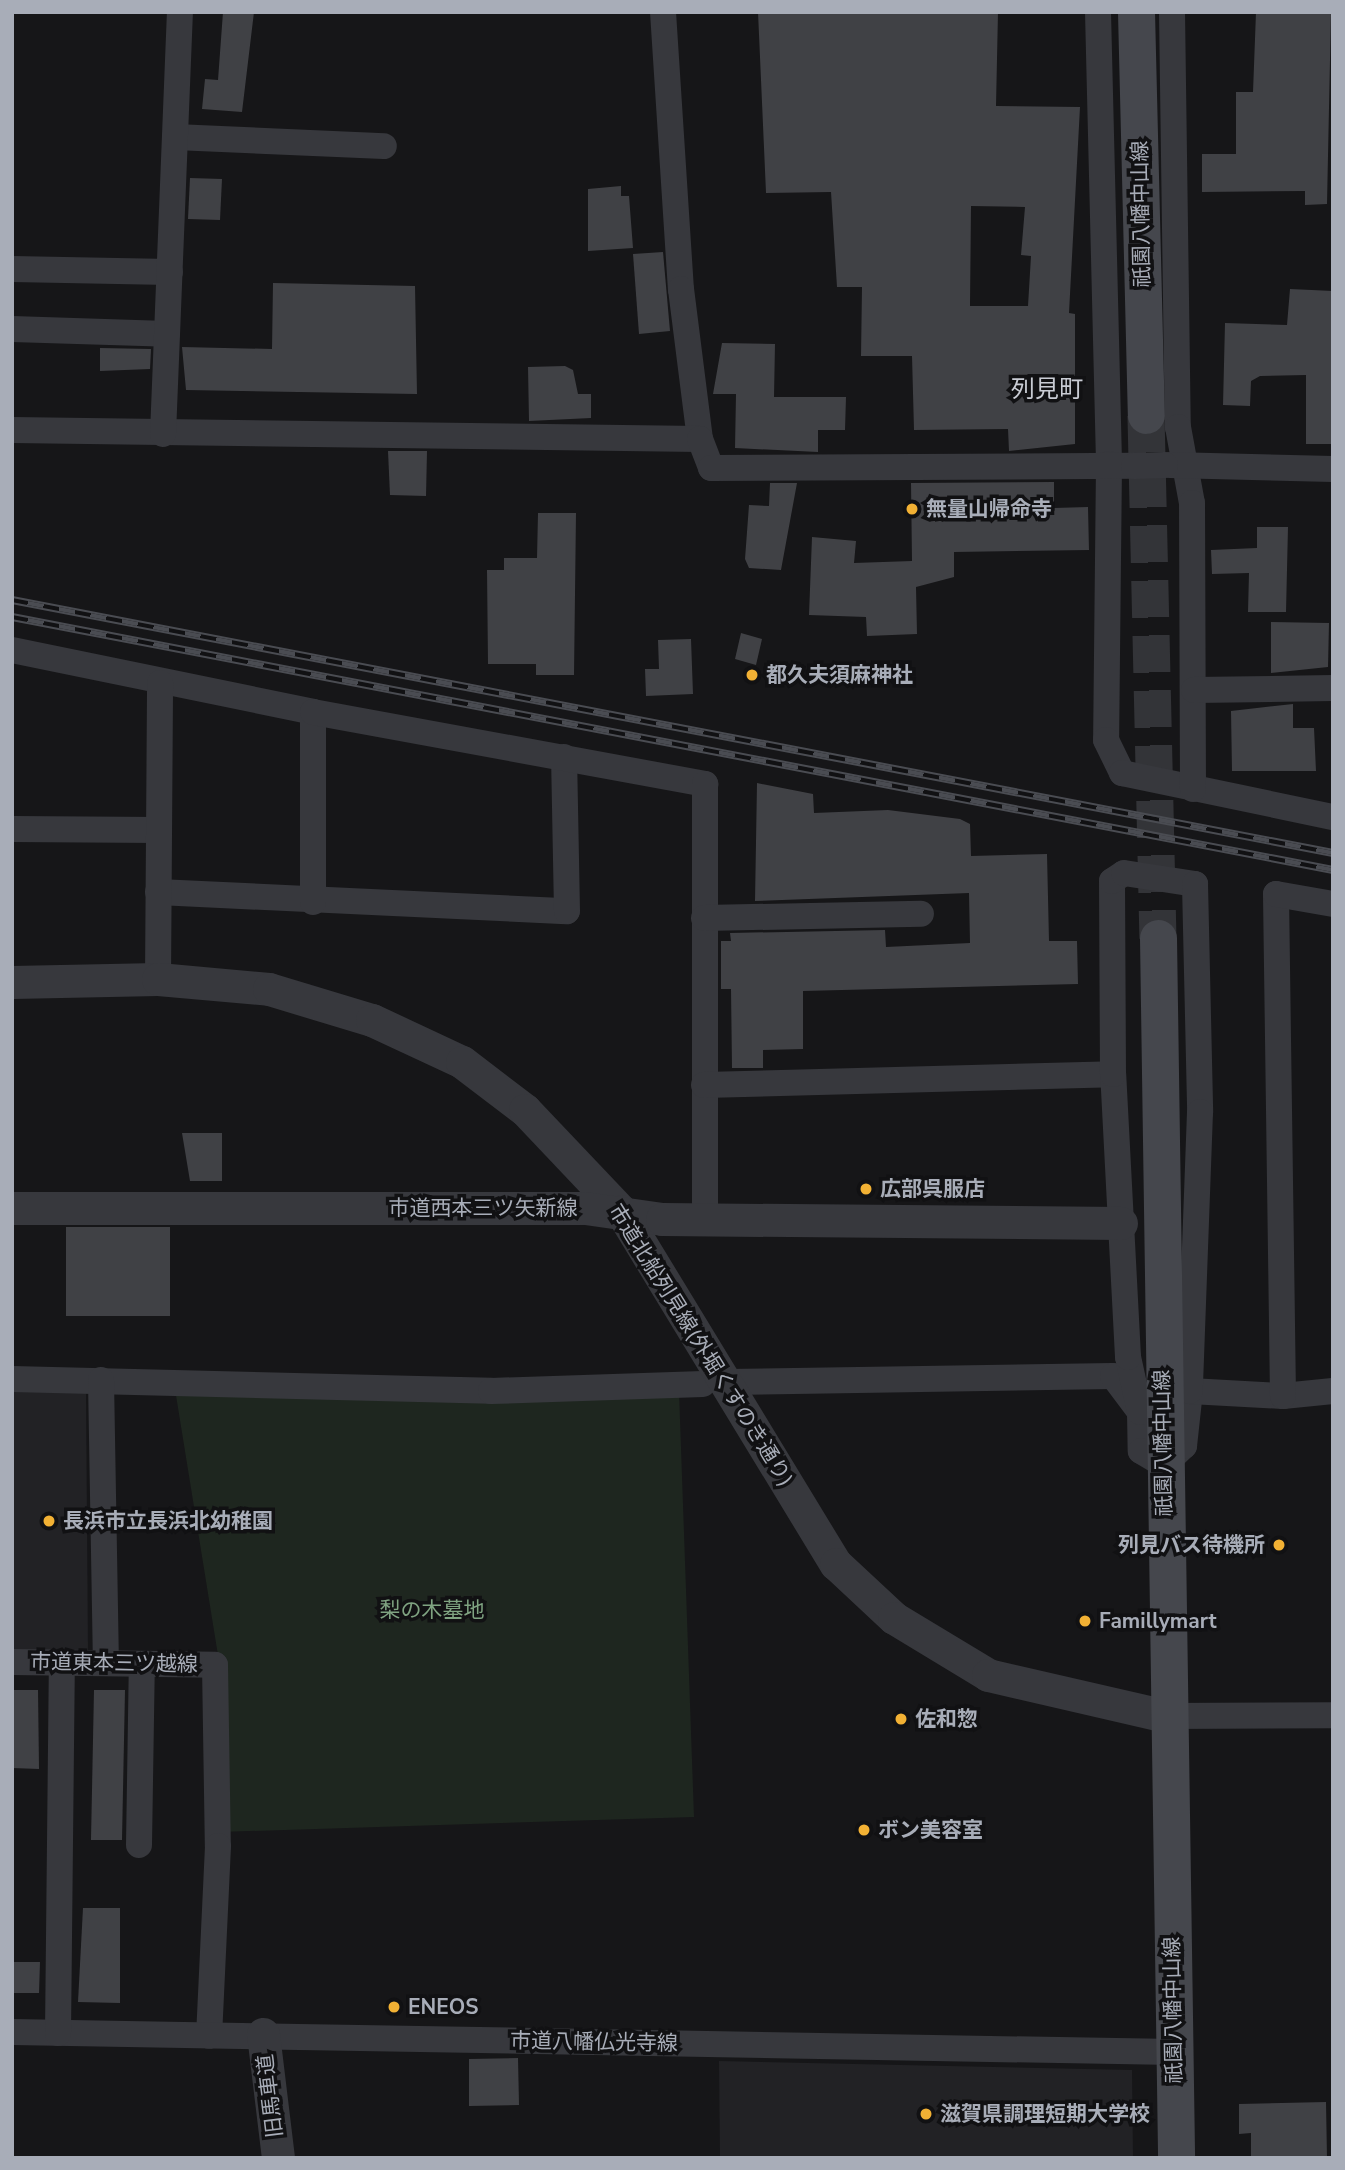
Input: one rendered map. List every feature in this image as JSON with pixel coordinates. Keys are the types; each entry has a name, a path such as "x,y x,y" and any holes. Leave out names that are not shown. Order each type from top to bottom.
{"main road":[{"name":"祇園八幡中山線","path":"1136,12 1146,415"},
{"name":"祇園八幡中山線","path":"1158,938 1166,1716 1176,2158"}],"street":[{"path":"163,434 180,12"},
{"path":"663,12 681,289 700,439 711,468 1121,465 1333,469"},
{"path":"1098,12 1121,465 1106,740 1122,773 1333,817"},
{"path":"1172,12 1178,427 1175,466 1192,503 1193,789"},
{"path":"175,137 384,145"},
{"path":"12,269 170,272"},
{"path":"12,329 167,334"},
{"path":"12,430 700,439"},
{"path":"12,650 160,683 705,784 705,1220"},
{"path":"158,979 160,683"},
{"path":"1194,690 1333,688"},
{"path":"313,712 313,902"},
{"path":"158,892 313,902 567,911 564,757"},
{"path":"12,829 159,830"},
{"path":"1124,873 1195,884 1200,1112 1190,1391 1184,1446 1164,1465 1141,1451 1140,1412 1128,1357 1113,1074 1112,881 1124,873"},
{"path":"1283,1396 1276,894 1333,904"},
{"path":"704,918 921,914"},
{"name":"市道北船列見線(外堀くすのき通り)","path":"12,982 158,979 269,989 372,1020 462,1062 525,1110 621,1211 715,1383 836,1564 894,1618 988,1675 1166,1716"},
{"path":"704,1085 1113,1074"},
{"name":"市道西本三ツ矢新線","path":"12,1208 621,1211 705,1220 1121,1223"},
{"path":"12,1379 491,1391 715,1383 1113,1376 1140,1412"},
{"path":"101,1380 106,1663"},
{"path":"1190,1391 1283,1396 1333,1391"},
{"name":"市道東本三ツ越線","path":"12,1662 215,1665 218,1846 209,2036"},
{"path":"58,2033 62,1662"},
{"path":"139,1845 142,1664"},
{"path":"1166,1716 1333,1715"},
{"name":"市道八幡仏光寺線","path":"12,2032 209,2036 263,2034 1175,2052"},
{"name":"旧馬車道","path":"263,2034 278,2158"}],"shaded area":[{"name":"長浜市立長浜北幼稚園","path":"12,1391 86,1391 88,1653 12,1651"},
{"name":"滋賀県調理短期大学校","path":"719,2061 1132,2070 1133,2158 720,2158"}],"green space":[{"name":"梨の木墓地","path":"174,1383 679,1391 694,1817 219,1832 222,1680"}],"building":[{"path":"223,12 254,12 242,112 202,109 205,79 218,80"},
{"path":"758,12 998,12 996,106 1080,107 1069,313 1075,314 1075,444 1009,451 1008,429 914,430 912,356 861,356 862,287 837,287 831,192 766,193","holes":["971,206 1025,207 1021,255 1031,256 1028,306 970,306"]},
{"path":"1256,12 1331,12 1327,204 1305,205 1305,191 1202,192 1202,154 1236,154 1236,92 1253,92"},
{"path":"190,178 222,179 220,220 188,219"},
{"path":"621,186 621,196 629,196 633,248 588,251 588,189"},
{"path":"663,252 670,331 639,334 633,254"},
{"path":"273,283 415,286 417,394 186,390 182,347 272,349"},
{"path":"1290,289 1333,291 1333,444 1306,444 1306,375 1260,376 1251,381 1250,406 1223,405 1225,323 1287,325"},
{"path":"722,343 775,344 774,397 846,397 845,430 818,430 818,452 735,448 736,394 713,394"},
{"path":"100,348 151,349 150,369 100,371"},
{"path":"565,366 573,370 578,394 591,394 591,418 529,421 528,367"},
{"path":"388,451 427,451 426,496 390,495"},
{"path":"1054,482 1054,508 1088,507 1089,550 954,552 954,577 916,587 917,634 867,636 866,617 809,615 812,537 856,541 854,563 912,561 911,483"},
{"path":"770,483 797,483 781,570 749,568 745,559 749,505 769,506"},
{"path":"538,513 576,513 574,675 536,675 536,664 488,664 487,570 504,570 504,558 537,558"},
{"path":"1257,527 1288,527 1286,612 1248,612 1249,573 1212,574 1211,550 1257,548"},
{"path":"1271,622 1329,623 1328,667 1271,673"},
{"path":"741,633 762,639 756,665 735,659"},
{"path":"691,639 693,694 646,696 645,669 659,669 658,640"},
{"path":"1293,704 1293,728 1314,728 1316,771 1232,771 1231,711"},
{"path":"757,783 813,794 814,813 888,810 960,819 970,824 971,856 1047,854 1049,941 1077,941 1078,984 803,991 803,1049 763,1050 763,1068 732,1068 731,989 721,989 721,941 731,941 730,933 885,930 886,947 970,943 969,893 755,901"},
{"path":"182,1133 222,1133 222,1181 190,1181"},
{"path":"66,1227 170,1227 170,1316 66,1316"},
{"path":"12,1690 38,1690 39,1769 12,1768"},
{"path":"94,1690 125,1690 122,1840 91,1840"},
{"path":"83,1908 120,1908 120,2003 78,2002"},
{"path":"12,1962 40,1962 39,1993 12,1993"},
{"path":"518,2058 519,2105 469,2106 469,2059"},
{"path":"1326,2102 1327,2158 1251,2158 1251,2133 1239,2134 1239,2104"}],"tunnel":[{"path":"1146,415 1158,938"}],"railway":[{"path":"12,600 1333,853"},
{"path":"12,617 1333,870"}],"place":[{"name":"無量山帰命寺","path":"912,509"},
{"name":"都久夫須麻神社","path":"752,675"},
{"name":"広部呉服店","path":"866,1189"},
{"name":"長浜市立長浜北幼稚園","path":"49,1521"},
{"name":"列見バス待機所","path":"1279,1545"},
{"name":"Famillymart","path":"1085,1621"},
{"name":"佐和惣","path":"901,1719"},
{"name":"ボン美容室","path":"864,1830"},
{"name":"ENEOS","path":"394,2007"},
{"name":"滋賀県調理短期大学校","path":"926,2114"}],"district":[{"name":"列見町","path":"1047,390"}]}
